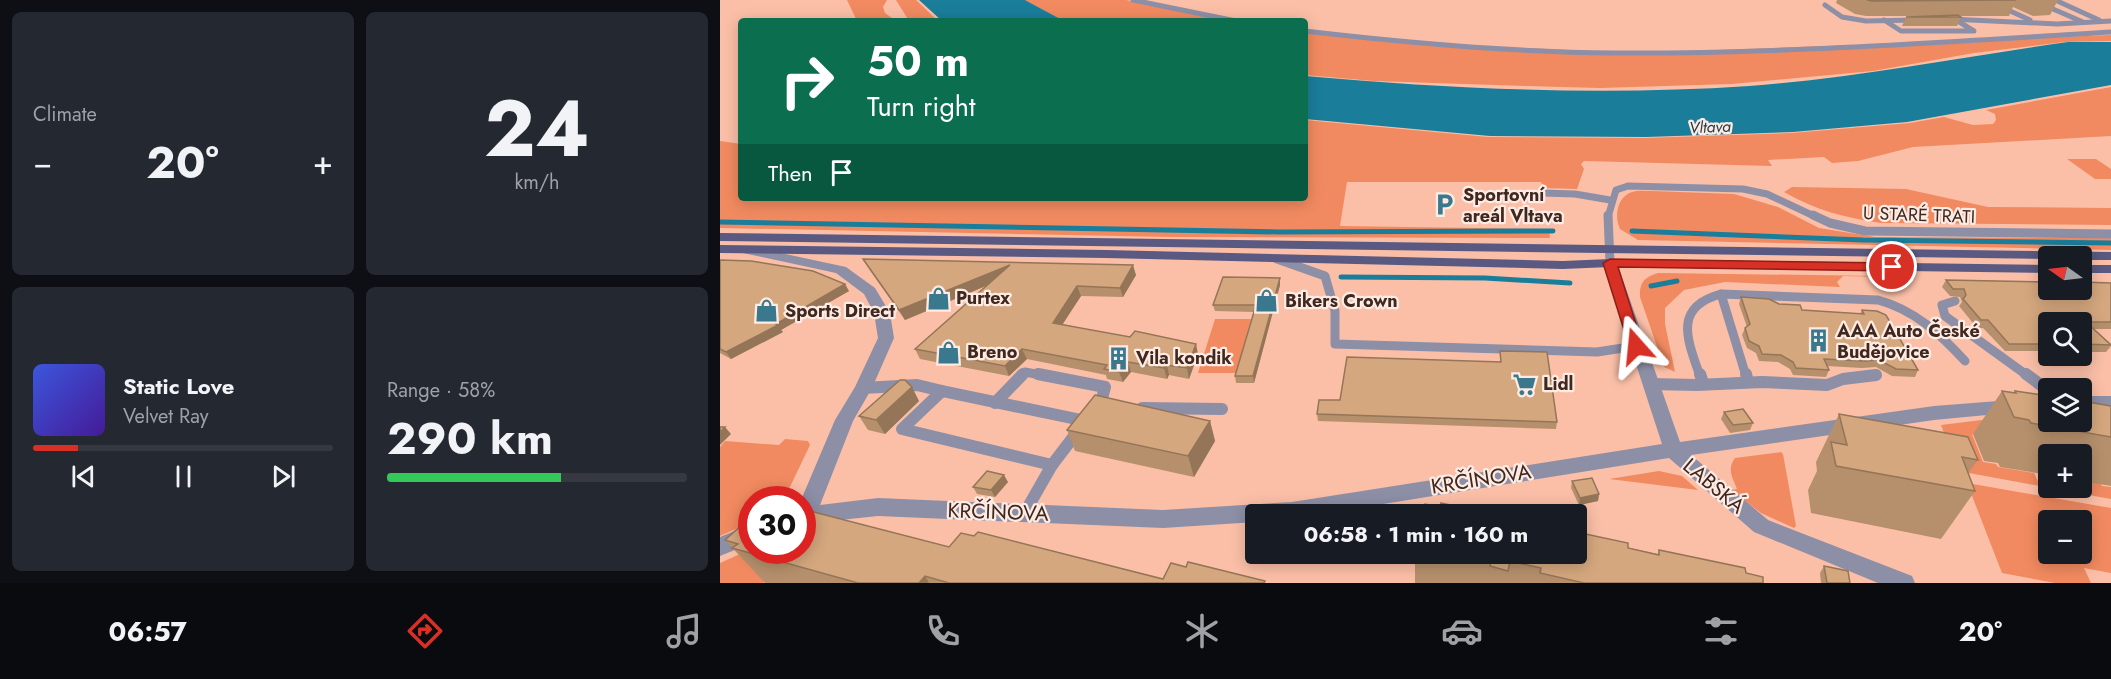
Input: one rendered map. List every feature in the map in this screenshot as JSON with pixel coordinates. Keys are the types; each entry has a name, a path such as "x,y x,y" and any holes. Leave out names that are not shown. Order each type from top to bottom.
{"main road":[{"path":"720,237 1562,247 1610,257 2038,269"},
{"path":"720,249 1563,265 1610,257 2111,256"},
{"path":"2092,269 2111,269"}],"street":[{"name":"KRČÍNOVA","path":"748,250 841,270 870,291 882,313 886,338 863,388 844,420 816,487"},
{"name":"LABSKÁ","path":"1610,257 1636,346 1673,450 1761,526 1904,583"},
{"path":"2092,402 2111,402"},
{"name":"KRČÍNOVA","path":"816,514 878,507 1163,519 1292,512 1406,491 1673,450 1934,413 2038,404"},
{"path":"720,547 738,539"}],"lane":[{"path":"1133,0 1221,18"},
{"path":"1986,0 2038,23"},
{"path":"2055,0 2102,22"},
{"path":"1825,5 1842,17 1866,21 1919,20"},
{"path":"2046,6 2086,23"},
{"path":"1943,19 2038,23 2111,21"},
{"path":"1884,20 1901,31 1974,30 1954,19"},
{"path":"1308,31 1509,49 1677,52 1870,46 2111,32"},
{"name":"U STARÉ TRATI","path":"1610,200 1616,190 1628,186 1743,189 1767,194 1830,223 1865,231 2111,234"},
{"path":"1543,193 1575,194 1610,200 1606,220 1610,257"},
{"path":"1272,258 1325,276 1335,311 1335,345 1597,352 1636,346"},
{"path":"1721,294 1748,382"},
{"path":"1703,383 1693,354 1687,322 1689,312 1701,299 1721,294 1878,300 1894,303 1912,312 1931,327 1965,361"},
{"path":"1954,301 1942,305 1945,316 2038,383"},
{"path":"995,403 1025,372 1105,387 1105,406 1086,421 1052,465 1024,513"},
{"path":"1649,384 1697,385 1748,382 1827,385 1843,379 1875,375"},
{"path":"863,388 917,385 1086,421"},
{"path":"942,391 902,429 1052,465"},
{"path":"1132,407 1222,409"}],"shaded area":[{"path":"847,0 887,0 883,7 885,13 892,18 856,18"},
{"path":"896,0 916,0 935,18 907,18"},
{"path":"1025,0 1126,0 1212,18 1058,18"},
{"path":"1308,33 1399,43 1643,53 2111,35 2111,41 2064,42 1974,53 1873,71 1732,84 1600,88 1374,81 1308,75"},
{"path":"2111,87 2111,136 1913,147 1858,161 1832,163 1824,157 1768,160 1772,166 1584,161 1581,164 1584,169 1577,189 1544,188 1541,182 1347,182 1340,226 1549,229 1550,238 1171,237 720,228 720,141 738,144 738,201 1308,201 1308,120 1488,137 1644,138 1792,133 1910,123 1944,117 1973,125 1993,124 1996,120 1995,114 1986,110"},
{"path":"2067,159 2096,159 2111,169 2111,179 2095,179"},
{"path":"1792,187 1906,189 1988,207 2111,208 2111,225 1881,223 1843,216 1807,204 1784,192"},
{"path":"1639,191 1734,194 1778,207 1819,228 1875,237 2111,238 2111,250 2092,250 2092,246 2038,246 2038,248 1638,240 1620,229 1617,213 1620,202 1627,194"},
{"path":"1658,273 1881,276 1882,277 1843,276 1837,282 1840,287 1725,282 1684,290 1665,308 1665,324 1675,372 1664,367 1640,297 1644,281"},
{"path":"1215,319 1251,319 1236,373 1198,373"},
{"path":"2014,416 1985,435 1972,434 1983,462 2034,473 2038,486 1958,471 1941,425"},
{"path":"785,439 808,441 810,445 790,486 738,486 738,528 720,536 720,447 725,441 779,445"},
{"path":"1781,452 1796,526 1794,528 1761,513 1731,490 1737,489 1731,469 1735,458"},
{"path":"1659,471 1682,476 1698,490 1609,479"},
{"path":"2092,481 2100,482 2102,486 2111,487 2111,499 2092,496"},
{"path":"1967,483 2038,495 2038,498 2053,498 2111,508 2111,573 2084,568 2091,583 2055,583 2002,573"},
{"path":"738,555 738,564 783,564 763,583 720,583 720,563"}],"water":[{"path":"919,0 1025,0 1058,18 939,18"},
{"name":"Vltava","path":"2068,42 2111,42 2111,85 1907,122 1793,132 1646,137 1490,136 1308,119 1308,76 1471,88 1582,91 1749,86 1909,67"}],"building":[{"path":"1867,0 2016,0 1872,1"},
{"path":"1958,15 1961,17 1906,17"},
{"path":"863,259 1133,265 1120,288 1077,286 1053,323 1130,337 1135,331 1196,344 1187,368 1167,365 1164,368 1128,362 1119,372 1104,369 1107,365 1022,349 1005,366 915,349 1010,265 899,310"},
{"name":"Sports Direct","path":"720,260 751,261 813,271 845,284 776,324 778,325 726,352 720,349"},
{"path":"1223,277 1280,278 1253,376 1235,376 1256,305 1213,305"},
{"path":"1946,280 2038,282 2038,300 2092,300 2092,282 2111,283 2111,322 2092,322 2092,312 2038,312 2038,344 2009,344 1988,320 1981,320 1963,299 1966,295 1964,289 1953,289"},
{"name":"AAA Auto České Budějovice","path":"1741,297 1769,299 1779,304 1800,305 1802,310 1864,314 1862,310 1877,311 1886,315 1918,370 1896,369 1879,360 1824,359 1829,370 1796,368 1793,362 1781,355 1762,354 1759,346 1749,341 1745,328 1750,324"},
{"path":"2092,328 2111,345 2092,344"},
{"path":"1500,351 1547,352 1557,422 1317,414 1319,400 1340,400 1347,357 1501,362"},
{"path":"900,380 905,380 912,387 876,420 859,416"},
{"path":"2002,391 2038,394 2038,424 2014,417"},
{"path":"1095,395 1210,421 1188,456 1067,430"},
{"path":"2092,403 2111,406 2111,437 2082,432 2092,432"},
{"path":"1743,409 1753,423 1733,425 1724,412"},
{"path":"1839,414 1968,437 1978,460 1962,457 1975,491 1836,466 1831,442 1847,445"},
{"path":"987,471 1004,475 991,490 973,487"},
{"path":"1592,478 1599,494 1580,498 1572,481"},
{"path":"816,513 949,547 961,533 974,536 978,532 1163,579 1171,563 1186,567 1188,562 1265,581 1264,583 949,583 925,576 919,583 858,583 790,564 816,564"},
{"path":"738,528 738,544 725,540"},
{"path":"1587,534 1628,543 1628,548 1659,555 1659,550 1745,568 1746,573 1763,577 1763,583 1584,583 1540,573 1541,568 1523,564 1587,564"},
{"path":"1490,564 1509,564 1508,571 1490,566"},
{"path":"1824,566 1848,571 1850,583 1827,583"}],"waterway":[{"path":"720,222 1279,232 1553,231"},
{"path":"1632,231 1863,240 2111,243"},
{"path":"1341,277 1485,278 1570,283"},
{"path":"1651,286 1677,281"}],"place":[{"name":"Sportovní areál Vltava","path":"1445,205"},
{"name":"Purtex","path":"938,298"},
{"name":"Bikers Crown","path":"1267,301"},
{"name":"Sports Direct","path":"767,311"},
{"name":"AAA Auto České Budějovice","path":"1819,341"},
{"name":"Breno","path":"949,352"},
{"name":"Vila kondik","path":"1118,358"},
{"name":"Lidl","path":"1525,384"}],"route":[{"path":"1636,346 1610,263 1892,267"}]}
